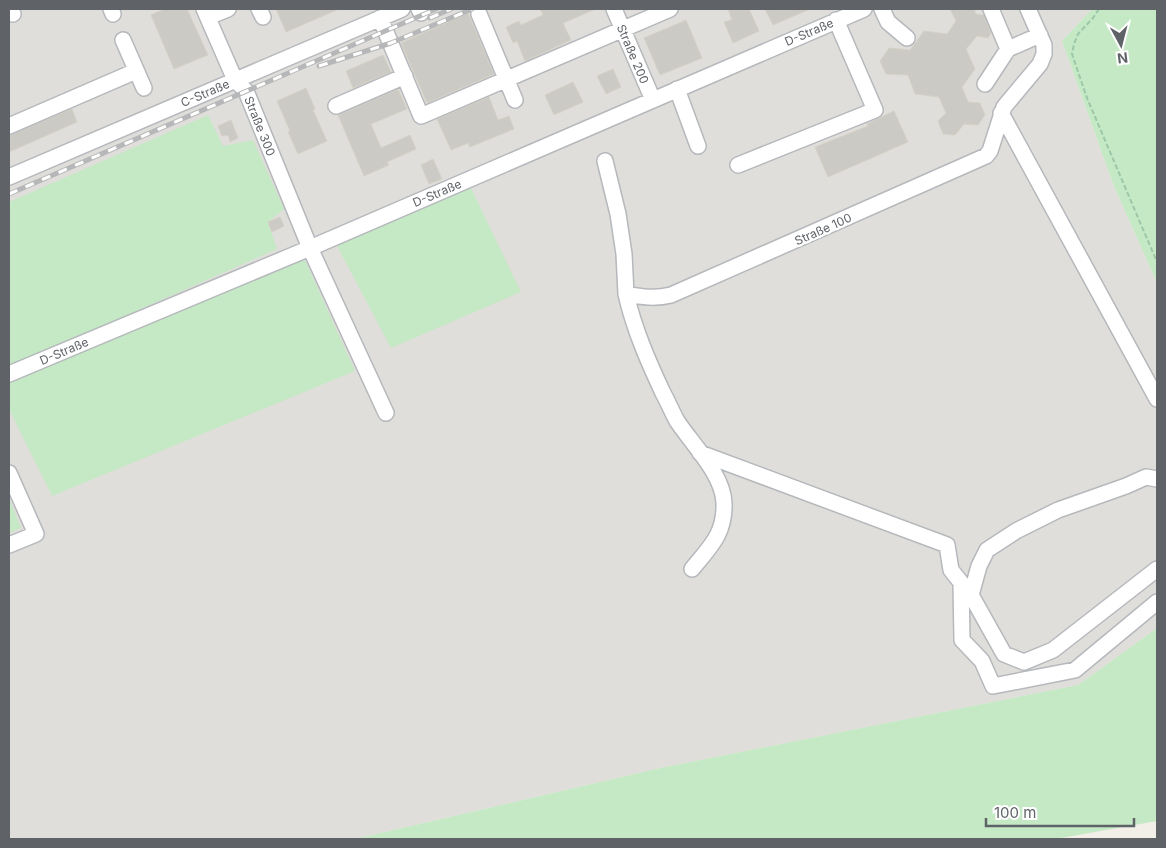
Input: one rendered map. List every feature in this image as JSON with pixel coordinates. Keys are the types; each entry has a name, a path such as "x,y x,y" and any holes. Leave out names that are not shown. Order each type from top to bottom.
{"lane":[{"path":"206,13 228,9"},
{"name":"C-Straße","path":"9,177 402,9"},
{"name":"Straße 200","path":"614,9 653,100"},
{"path":"380,18 422,116 670,9"},
{"name":"D-Straße","path":"9,374 310,248 864,9"},
{"path":"882,9 888,22 907,38"},
{"path":"991,9 1008,49"},
{"name":"Straße 100","path":"626,294 650,298 671,295 986,156 990,151 1004,107 1040,64 1044,54 1044,45 1028,9"},
{"name":"Straße 300","path":"206,13 235,80 246,91 310,248 386,413"},
{"path":"479,14 515,100"},
{"path":"738,164 875,110 836,20"},
{"path":"985,84 1008,49 1040,36"},
{"path":"123,40 144,88"},
{"path":"9,126 136,71"},
{"path":"336,106 404,76"},
{"path":"677,89 698,146"},
{"path":"1001,113 1157,399"},
{"path":"605,161 618,214 624,254 626,294 632,320 653,372 677,420 717,480 724,501 722,522 716,540 692,569"},
{"path":"700,453 947,545 951,570 966,589 1004,654 1024,662 1054,650 1157,569"},
{"path":"9,473 36,534 9,545"},
{"path":"1157,479 1146,477 1058,510 1016,531 987,550 966,589 962,640 982,661 993,686 1075,670 1157,602"}],"path":[{"path":"1099,9 1078,34 1072,54 1087,98 1157,262"}],"shaded area":[{"path":"9,9 1092,9 1062,41 1113,184 1157,283 1157,628 1078,685 660,768 355,839 9,839"}],"green space":[{"path":"1092,9 1157,9 1157,283 1113,184 1062,41"},
{"path":"208,115 223,146 253,140 284,209 268,222 277,249 9,367 9,202"},
{"path":"470,186 521,292 391,348 336,244"},
{"path":"304,258 355,371 52,496 9,409 9,383"},
{"path":"9,498 21,528 9,533"},
{"path":"1157,628 1157,821 1055,839 355,839 660,768 1078,685"}],"building":[{"path":"165,9 187,9 208,55 174,69 151,15"},
{"path":"276,9 339,9 286,32"},
{"path":"540,9 596,9 563,23 571,40 525,61 517,41 513,43 506,27 519,21 521,25 543,15"},
{"path":"728,9 749,9 759,31 733,43 724,22 732,20"},
{"path":"765,9 810,9 773,25"},
{"path":"950,9 974,9 976,14 984,15 991,33 988,38 977,36 966,49 975,69 962,87 968,102 980,103 985,115 978,125 964,124 955,135 943,134 938,121 946,113 939,97 915,94 908,75 886,74 880,61 889,48 910,50 924,31 947,34 956,21"},
{"path":"468,13 494,74 427,103 401,43"},
{"path":"686,20 702,58 660,75 644,38"},
{"path":"383,55 391,72 353,88 346,71"},
{"path":"613,69 621,87 606,94 597,76"},
{"path":"573,82 583,102 554,115 545,95"},
{"path":"306,88 315,109 313,110 327,141 298,154 277,101"},
{"path":"398,89 407,109 371,124 381,148 410,135 416,149 387,162 389,165 364,176 338,115"},
{"path":"489,97 498,120 509,116 514,129 470,147 468,143 451,150 437,119"},
{"path":"72,109 77,122 9,152 9,135"},
{"path":"894,111 908,142 828,177 815,147 868,126 867,124"},
{"path":"231,120 238,138 230,142 228,135 222,136 218,126"},
{"path":"433,159 442,179 429,184 421,165"},
{"path":"280,217 284,226 272,232 268,222"}],"railway":[{"path":"9,194 436,9"},
{"path":"430,18 451,9"},
{"path":"319,66 391,43 472,9"}]}
